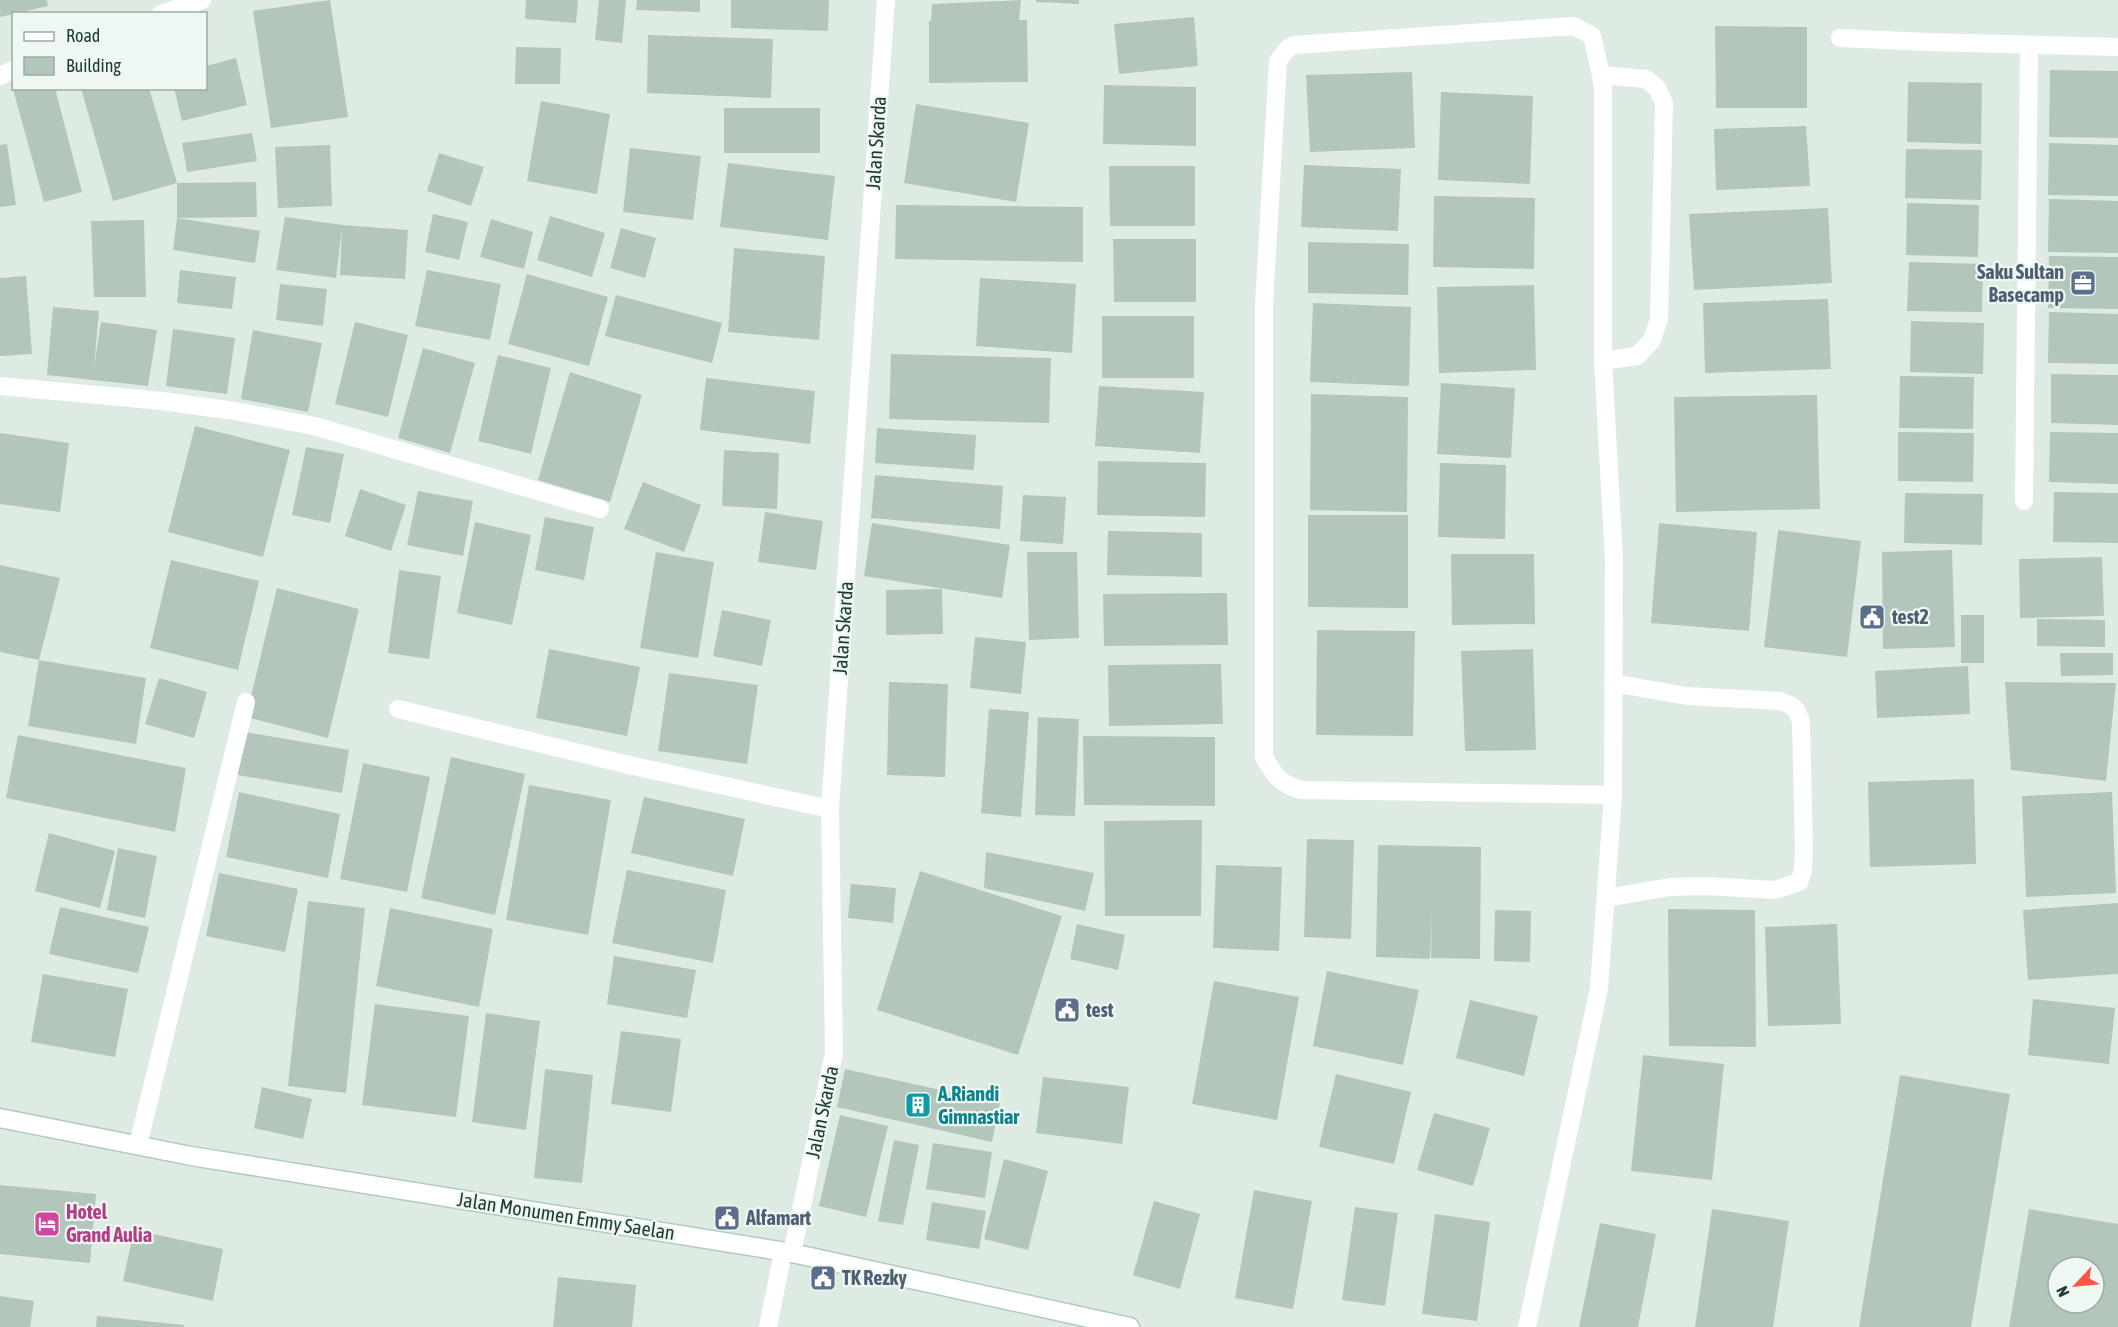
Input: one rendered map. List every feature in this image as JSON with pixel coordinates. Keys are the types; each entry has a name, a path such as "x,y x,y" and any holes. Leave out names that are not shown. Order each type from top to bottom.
{"street":[{"path":"167,12 202,0"},
{"name":"Jalan Skarda","path":"768,1327 788,1252 834,1053 830,809 886,0"},
{"path":"1527,1327 1599,988 1613,795 1614,560 1603,361 1603,90 1601,75 1592,36 1574,26 1294,45 1288,48 1278,61 1264,304 1264,757 1278,779 1287,786 1301,790 1613,795"},
{"path":"1840,38 2029,46 2118,47"},
{"path":"2024,501 2029,46"},
{"path":"1601,75 1646,79 1657,88 1664,104 1659,319 1652,340 1637,356 1603,361"},
{"path":"0,386 162,401 235,411 314,426 600,509"},
{"path":"1606,898 1670,887 1706,886 1775,890 1799,882 1803,871 1804,849 1801,722 1798,711 1792,705 1780,701 1687,696 1614,683"},
{"path":"138,1145 246,702"},
{"path":"398,709 629,765 830,809"},
{"name":"Jalan Monumen Emmy Saelan","path":"0,1118 191,1156 788,1252 1130,1327"}],"building":[{"path":"0,0 47,0 48,6 12,12 12,14 0,17"},
{"path":"330,0 348,117 271,128 253,11"},
{"path":"526,0 578,0 576,23 525,19"},
{"path":"599,0 626,0 622,43 595,40"},
{"path":"637,0 700,0 700,12 636,10"},
{"path":"731,0 829,0 828,31 731,28"},
{"path":"1021,0 1019,20 1027,20 1028,82 929,83 929,21 931,21 932,4"},
{"path":"1036,0 1079,0 1079,4 1036,2"},
{"path":"1194,17 1198,66 1119,74 1114,24"},
{"path":"1715,26 1807,27 1807,108 1716,108"},
{"path":"648,35 773,39 771,98 647,93"},
{"path":"516,47 561,48 560,84 515,84"},
{"path":"236,58 247,105 182,121 174,90 207,90 207,66"},
{"path":"2050,70 2118,71 2118,138 2049,137"},
{"path":"1412,72 1415,148 1310,152 1306,75"},
{"path":"1908,82 1982,83 1981,144 1907,142"},
{"path":"1104,85 1196,87 1196,146 1103,144"},
{"path":"13,90 56,90 82,192 44,202"},
{"path":"82,90 150,90 177,183 113,201"},
{"path":"1441,92 1533,96 1530,184 1438,180"},
{"path":"541,101 610,114 597,194 527,181"},
{"path":"916,104 1029,123 1016,202 904,183"},
{"path":"724,108 820,108 820,153 724,153"},
{"path":"1806,126 1810,186 1716,190 1714,129"},
{"path":"252,133 257,161 187,172 182,143"},
{"path":"2049,143 2118,145 2118,196 2048,195"},
{"path":"7,144 16,205 0,207 0,145"},
{"path":"330,145 332,206 278,208 275,147"},
{"path":"630,148 701,156 693,220 623,212"},
{"path":"1906,149 1982,150 1981,200 1905,198"},
{"path":"439,153 484,167 471,206 427,191"},
{"path":"728,163 835,176 828,240 720,227"},
{"path":"1304,165 1401,169 1398,231 1301,227"},
{"path":"1109,166 1195,166 1195,226 1110,226"},
{"path":"256,182 257,217 177,218 177,183"},
{"path":"1434,196 1535,198 1534,269 1433,267"},
{"path":"2049,199 2118,201 2118,253 2048,252"},
{"path":"1907,203 1979,205 1978,257 1906,255"},
{"path":"896,205 1083,207 1083,262 895,259"},
{"path":"1828,208 1832,283 1694,290 1689,214"},
{"path":"433,214 468,222 459,260 425,252"},
{"path":"550,216 605,233 592,277 537,260"},
{"path":"285,217 343,225 408,230 405,279 340,275 342,229 336,278 276,270"},
{"path":"177,218 260,231 255,263 173,250"},
{"path":"491,219 533,232 524,269 480,257"},
{"path":"144,220 146,297 94,297 91,221"},
{"path":"621,228 656,238 645,278 610,268"},
{"path":"1113,239 1196,239 1196,302 1114,302"},
{"path":"1308,242 1409,244 1408,295 1308,293"},
{"path":"734,248 825,256 819,340 728,332"},
{"name":"Saku Sultan Basecamp","path":"2049,256 2118,257 2118,309 2048,308"},
{"path":"1909,262 1983,264 1982,312 1907,311"},
{"path":"180,270 236,277 232,309 177,303"},
{"path":"427,270 501,284 490,340 415,326"},
{"path":"527,274 608,297 589,366 508,344"},
{"path":"26,276 32,354 0,356 0,278"},
{"path":"980,278 1076,284 1072,353 976,346"},
{"path":"280,284 327,289 323,326 276,320"},
{"path":"1534,285 1536,370 1439,373 1437,287"},
{"path":"616,295 722,323 712,363 605,336"},
{"path":"1828,299 1831,369 1705,373 1703,303"},
{"path":"1313,303 1411,307 1409,386 1310,382"},
{"path":"53,307 99,311 94,367 101,322 157,330 148,386 47,375"},
{"path":"2049,312 2118,314 2118,364 2048,363"},
{"path":"1102,316 1194,316 1194,378 1102,378"},
{"path":"1911,321 1984,323 1983,374 1910,372"},
{"path":"355,322 408,335 388,417 335,404"},
{"path":"173,329 235,338 227,394 166,386"},
{"path":"253,330 322,343 308,412 241,399"},
{"path":"423,348 475,363 450,453 398,438"},
{"path":"891,354 1051,358 1049,423 889,419"},
{"path":"498,355 551,368 531,454 478,441"},
{"path":"570,372 642,395 610,502 538,480"},
{"path":"2051,374 2118,375 2118,425 2051,423"},
{"path":"1900,376 1974,377 1973,429 1899,428"},
{"path":"706,378 815,391 810,444 700,430"},
{"path":"1441,383 1515,388 1511,458 1437,454"},
{"path":"1099,386 1204,392 1200,453 1095,446"},
{"path":"1311,394 1408,397 1407,512 1310,510"},
{"path":"1817,395 1820,509 1676,512 1674,397"},
{"path":"195,426 290,450 263,557 168,532"},
{"path":"877,428 976,435 974,470 875,463"},
{"path":"1898,432 1974,433 1973,482 1898,481"},
{"path":"2050,432 2118,433 2118,484 2049,482"},
{"path":"0,433 69,443 60,512 0,504"},
{"path":"306,447 344,454 330,523 292,515"},
{"path":"724,450 779,453 777,509 722,506"},
{"path":"1098,461 1206,463 1205,517 1097,515"},
{"path":"1440,463 1506,465 1505,539 1438,537"},
{"path":"875,475 1003,486 1000,529 871,518"},
{"path":"643,482 701,505 684,552 624,529"},
{"path":"360,489 406,505 391,551 345,536"},
{"path":"418,491 473,501 463,556 407,545"},
{"path":"2054,492 2118,493 2118,543 2053,542"},
{"path":"1905,493 1983,494 1982,545 1904,543"},
{"path":"1023,495 1066,497 1063,544 1020,541"},
{"path":"765,512 823,521 816,570 758,562"},
{"path":"1308,515 1408,515 1408,608 1308,607"},
{"path":"545,517 594,527 584,580 535,570"},
{"path":"475,522 531,535 512,625 457,613"},
{"path":"872,523 1010,545 1002,598 864,576"},
{"path":"1659,523 1757,532 1749,631 1651,623"},
{"path":"1778,530 1861,541 1847,657 1764,647"},
{"path":"1108,531 1202,533 1202,577 1107,575"},
{"path":"1952,550 1955,647 1883,649 1882,552"},
{"path":"656,552 714,562 698,658 640,648"},
{"path":"1027,552 1077,552 1079,638 1029,640"},
{"path":"1451,554 1534,554 1535,624 1452,625"},
{"path":"2102,557 2104,616 2020,618 2019,559"},
{"path":"171,560 259,581 238,670 150,648"},
{"path":"0,565 60,578 39,660 0,652"},
{"path":"399,570 441,576 429,659 388,653"},
{"path":"277,588 359,609 328,738 246,717"},
{"path":"942,589 943,634 886,635 886,590"},
{"path":"1227,593 1228,645 1104,646 1103,594"},
{"path":"722,610 771,620 762,666 713,656"},
{"path":"1961,615 1984,615 1984,663 1961,663"},
{"path":"2037,619 2105,620 2105,647 2037,646"},
{"path":"1317,630 1415,631 1413,736 1316,735"},
{"path":"975,637 1026,642 1021,694 970,688"},
{"path":"549,649 640,667 627,736 536,718"},
{"path":"1533,649 1536,750 1465,751 1461,651"},
{"path":"2060,653 2113,653 2113,675 2061,676"},
{"path":"39,660 146,678 136,744 28,726"},
{"path":"1221,664 1223,724 1109,726 1108,665"},
{"path":"1968,666 1970,714 1877,718 1875,671"},
{"path":"669,673 758,685 747,764 658,751"},
{"path":"159,678 207,692 194,738 145,724"},
{"path":"889,682 948,684 945,777 887,775"},
{"path":"2005,682 2116,683 2106,781 2011,770"},
{"path":"989,709 1029,712 1021,817 981,813"},
{"path":"1038,717 1079,719 1075,816 1035,815"},
{"path":"239,731 349,750 342,793 232,774"},
{"path":"18,735 186,768 175,832 6,798"},
{"path":"1083,736 1215,737 1215,806 1084,805"},
{"path":"451,757 525,774 495,915 421,898"},
{"path":"363,763 430,777 407,892 340,879"},
{"path":"1974,779 1976,864 1870,867 1868,782"},
{"path":"529,785 611,800 588,935 506,920"},
{"path":"239,792 340,814 328,878 226,857"},
{"path":"2112,792 2116,893 2026,897 2022,796"},
{"path":"644,797 745,819 733,876 631,853"},
{"path":"1202,820 1201,916 1105,916 1104,821"},
{"path":"49,833 115,851 100,908 35,891"},
{"path":"1307,839 1354,840 1351,939 1304,937"},
{"path":"1378,845 1481,847 1480,959 1431,958 1432,912 1430,959 1376,957"},
{"path":"118,848 157,856 145,918 107,910"},
{"path":"986,852 1094,873 1085,911 984,888"},
{"path":"1216,865 1282,867 1279,951 1213,948"},
{"path":"627,870 726,890 713,963 612,943"},
{"path":"920,871 1062,916 1018,1055 877,1010"},
{"path":"219,873 298,889 285,952 206,936"},
{"path":"851,884 896,888 893,923 848,918"},
{"path":"308,901 365,908 346,1093 288,1086"},
{"path":"2118,903 2118,974 2028,980 2023,910"},
{"path":"60,907 149,927 138,973 49,954"},
{"path":"390,908 493,929 479,1007 376,986"},
{"path":"1668,909 1755,910 1756,1047 1669,1046"},
{"path":"1495,910 1531,911 1530,962 1494,961"},
{"path":"1077,924 1125,935 1118,970 1070,959"},
{"path":"1837,924 1841,1024 1768,1026 1765,927"},
{"path":"614,956 696,970 687,1018 607,1004"},
{"path":"1327,971 1419,990 1403,1065 1313,1046"},
{"path":"43,974 128,989 115,1057 31,1042"},
{"path":"1214,981 1299,997 1277,1120 1192,1104"},
{"path":"2033,999 2115,1008 2109,1064 2028,1055"},
{"path":"1470,1000 1538,1016 1524,1076 1456,1058"},
{"path":"375,1004 469,1016 456,1117 362,1105"},
{"path":"486,1013 540,1021 526,1130 472,1122"},
{"path":"621,1031 681,1039 671,1112 611,1104"},
{"path":"1643,1055 1724,1064 1712,1180 1631,1171"},
{"path":"545,1069 593,1075 582,1183 534,1178"},
{"name":"A.Riandi Gimnastiar","path":"845,1069 1000,1103 992,1142 837,1107"},
{"path":"1336,1074 1411,1092 1394,1164 1319,1147"},
{"path":"1900,1075 2010,1094 1971,1327 1859,1327"},
{"path":"1043,1077 1129,1087 1122,1144 1036,1133"},
{"path":"262,1087 312,1099 303,1139 254,1128"},
{"path":"1434,1113 1490,1128 1473,1186 1417,1170"},
{"path":"840,1115 888,1126 866,1217 819,1206"},
{"path":"894,1140 919,1145 903,1225 878,1221"},
{"path":"933,1143 992,1152 985,1198 926,1189"},
{"path":"1004,1159 1048,1171 1028,1250 984,1239"},
{"name":"Hotel Grand Aulia","path":"0,1185 96,1194 90,1263 0,1254"},
{"path":"1254,1190 1312,1201 1293,1309 1235,1298"},
{"path":"1154,1201 1200,1214 1180,1289 1133,1275"},
{"path":"932,1202 986,1211 979,1249 926,1240"},
{"path":"1355,1207 1398,1213 1385,1306 1342,1300"},
{"path":"1712,1209 1789,1221 1773,1327 1695,1327"},
{"path":"2029,1209 2118,1224 2118,1327 2009,1327"},
{"path":"1435,1214 1490,1222 1477,1321 1422,1314"},
{"path":"1600,1223 1656,1234 1638,1327 1579,1327"},
{"path":"134,1230 223,1249 213,1301 123,1281"},
{"path":"558,1277 636,1285 632,1327 553,1327"},
{"path":"0,1296 34,1301 30,1327 0,1327"},
{"path":"97,1316 184,1325 184,1327 96,1327"}],"place":[{"name":"Saku Sultan Basecamp","path":"2083,283"},
{"name":"test2","path":"1872,617"},
{"name":"test","path":"1067,1010"},
{"name":"A.Riandi Gimnastiar","path":"918,1105"},
{"name":"Alfamart","path":"727,1218"},
{"name":"Hotel Grand Aulia","path":"47,1224"},
{"name":"TK Rezky","path":"823,1278"}]}
